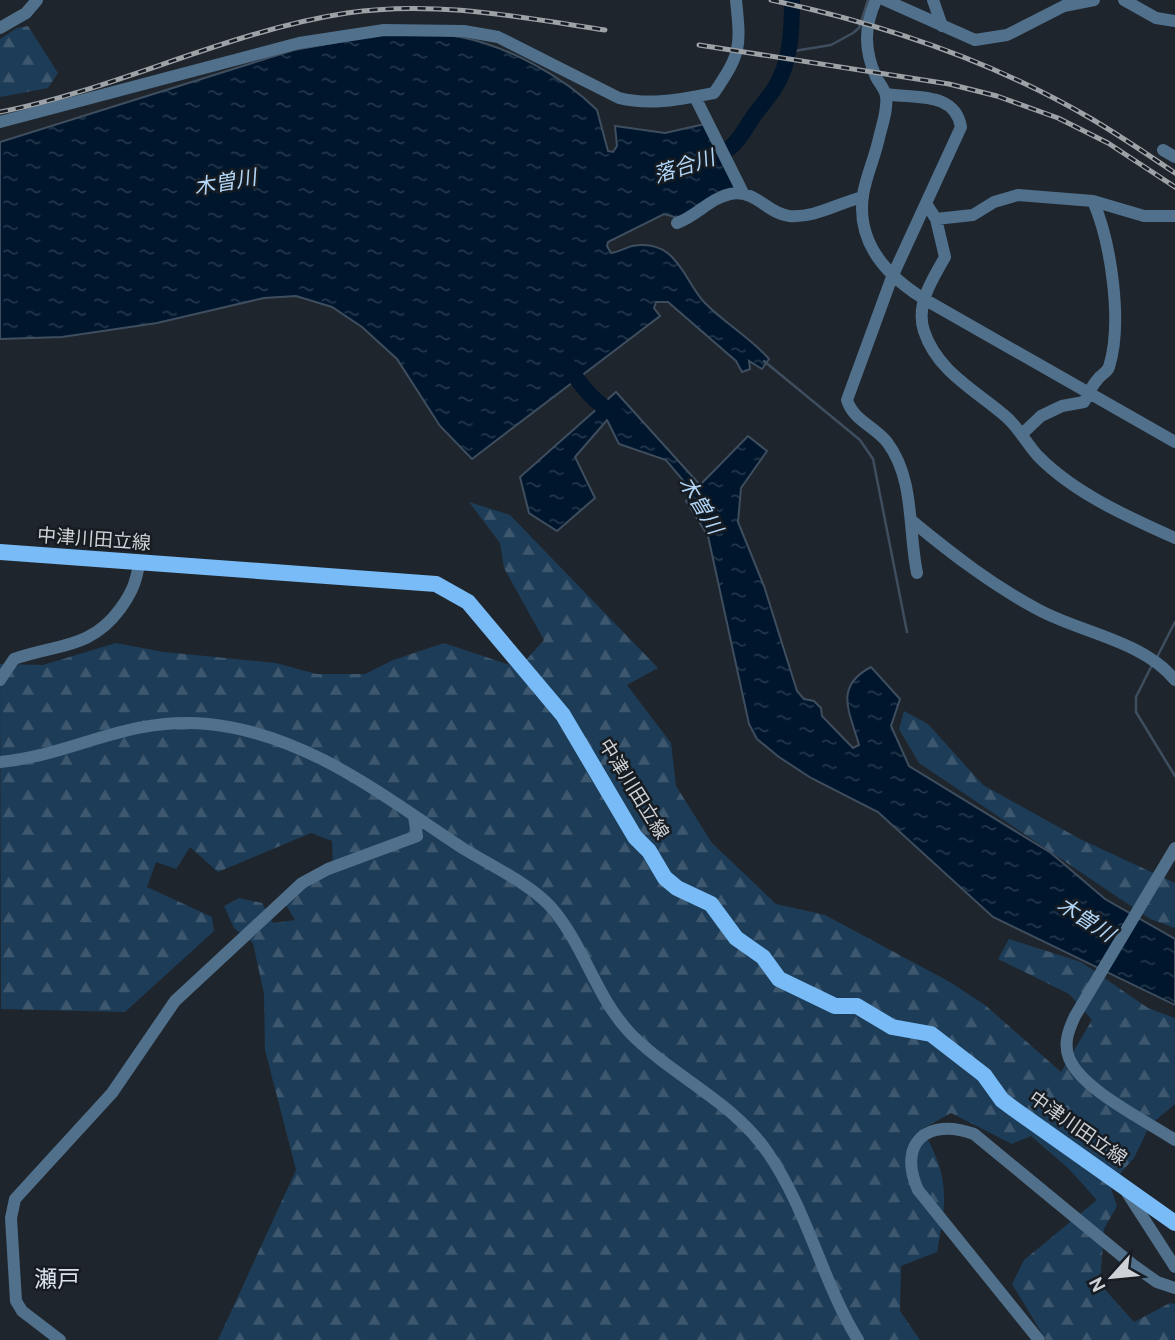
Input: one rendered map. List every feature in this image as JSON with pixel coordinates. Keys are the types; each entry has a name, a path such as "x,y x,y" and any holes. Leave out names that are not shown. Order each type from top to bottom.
{"main road":[{"name":"中津川田立線","path":"0,552 436,584 453,592 468,602 563,715 635,837 666,878 677,888 711,904 736,938 763,957 779,979 835,1006 858,1006 892,1027 931,1034 984,1075 1002,1100 1175,1223"}],"street":[{"path":"0,28 26,13 37,0"},
{"path":"0,122 299,43 384,30 464,31 498,37 588,85 634,102 714,93 736,60 739,33 736,0"},
{"path":"876,0 867,20 867,46 876,76 886,94 882,126 863,197 866,234 881,265 892,277 924,299 1175,442"},
{"path":"885,0 975,40 1007,35 1064,6 1094,0"},
{"path":"933,0 942,26"},
{"path":"1124,0 1156,18 1175,21"},
{"path":"886,94 946,100 959,113 961,127 892,277 847,400 850,411 887,443 903,474 912,521 917,573"},
{"path":"695,96 743,193"},
{"path":"1163,150 1175,157"},
{"path":"677,223 691,218 721,197 743,193 749,193 778,214 787,216 807,216 863,197"},
{"path":"936,219 973,215 994,201 1018,195 1093,201 1144,216 1175,216"},
{"path":"1022,434 1041,416 1062,406 1084,402 1109,367 1114,320 1111,263 1104,225 1093,201"},
{"path":"927,205 936,219 945,257 924,299 923,331 936,353 952,374 1005,415 1038,455 1063,478 1110,506 1175,538"},
{"path":"912,521 968,567 1040,610 1154,660 1175,680"},
{"path":"0,680 14,660 89,638 104,629 134,590 139,564"},
{"path":"0,762 146,725 206,724 247,729 297,746 334,765 548,904 565,925 614,1013 630,1033 664,1062 708,1092 751,1130 789,1187 858,1340"},
{"path":"60,1340 22,1311 16,1301 11,1219 15,1199 23,1186 69,1142 112,1093 185,990 221,960 302,883 328,869 417,835 414,816"},
{"path":"1175,848 1080,1007 1068,1032 1066,1044 1068,1057 1079,1074 1175,1140"},
{"path":"1039,1340 918,1191 911,1176 910,1159 914,1146 926,1134 941,1127 954,1127 974,1134 1133,1265 1157,1282 1175,1288"},
{"path":"1121,1184 1175,1267"}],"green space":[{"path":"28,26 58,73 48,88 0,97 0,39 17,28"},
{"path":"469,502 510,515 658,668 627,685 671,743 676,786 712,843 776,904 825,915 950,982 985,1005 1061,1072 1092,1020 1069,994 998,959 1009,939 1081,962 1148,1008 1175,1018 1175,1104 1150,1125 1134,1158 1110,1185 1117,1206 1104,1229 1100,1284 1134,1322 1170,1303 1175,1304 1175,1340 1046,1340 1012,1284 1024,1260 1097,1200 1068,1168 1031,1136 1012,1144 951,1113 922,1129 938,1161 944,1188 937,1252 901,1266 900,1311 920,1340 218,1340 296,1170 265,1050 264,994 253,943 234,928 224,906 239,898 262,903 273,923 295,920 286,905 305,886 333,872 332,841 311,833 218,872 190,847 176,869 156,862 147,887 212,917 214,931 125,1012 1,1009 0,664 43,665 116,643 164,652 276,663 316,674 365,674 393,660 444,643 519,668 544,640 504,568 500,543"},
{"path":"904,711 928,724 983,785 1080,839 1175,883 1175,928 1150,919 919,763 899,729"}],"water":[{"path":"378,35 450,35 496,47 533,64 568,86 597,110 608,151 613,152 617,146 615,126 665,133 705,124 738,189 678,218 664,214 608,242 607,246 611,253 632,246 647,245 669,254 704,302 769,359 762,369 749,361 750,369 742,372 736,361 668,302 656,302 654,308 660,316 472,459 440,426 397,359 362,327 332,307 296,296 264,298 157,323 62,337 0,339 0,142 294,50"},
{"path":"616,392 700,485 748,436 767,451 741,488 738,522 764,586 797,691 804,699 814,701 821,708 822,716 853,748 859,745 849,711 848,692 859,675 871,667 900,699 891,726 909,766 1051,853 1105,899 1175,939 1175,1005 993,917 878,812 811,778 757,739 749,724 708,536 686,501 692,491 666,460 619,444 607,420 575,457 595,498 557,531 529,513 520,477"}],"waterway":[{"name":"落合川","path":"710,159 735,143 780,79 789,46 792,0"},
{"path":"788,52 831,45 853,33 859,28 868,0"},
{"path":"764,361 860,440 873,459 907,632"},
{"name":"木曽川","path":"566,363 589,393 618,416"},
{"path":"1156,659 1175,622"},
{"path":"1152,665 1136,697 1136,712 1175,776"}],"railway":[{"path":"771,0 895,33 1014,78 1090,118 1175,173"},
{"path":"0,112 87,89 259,33 347,13 380,9 444,9 509,15 605,30"},
{"path":"699,45 949,84 997,96 1058,118 1108,143 1175,187"}],"district":[{"name":"瀬戸","path":"57,1279"}]}
